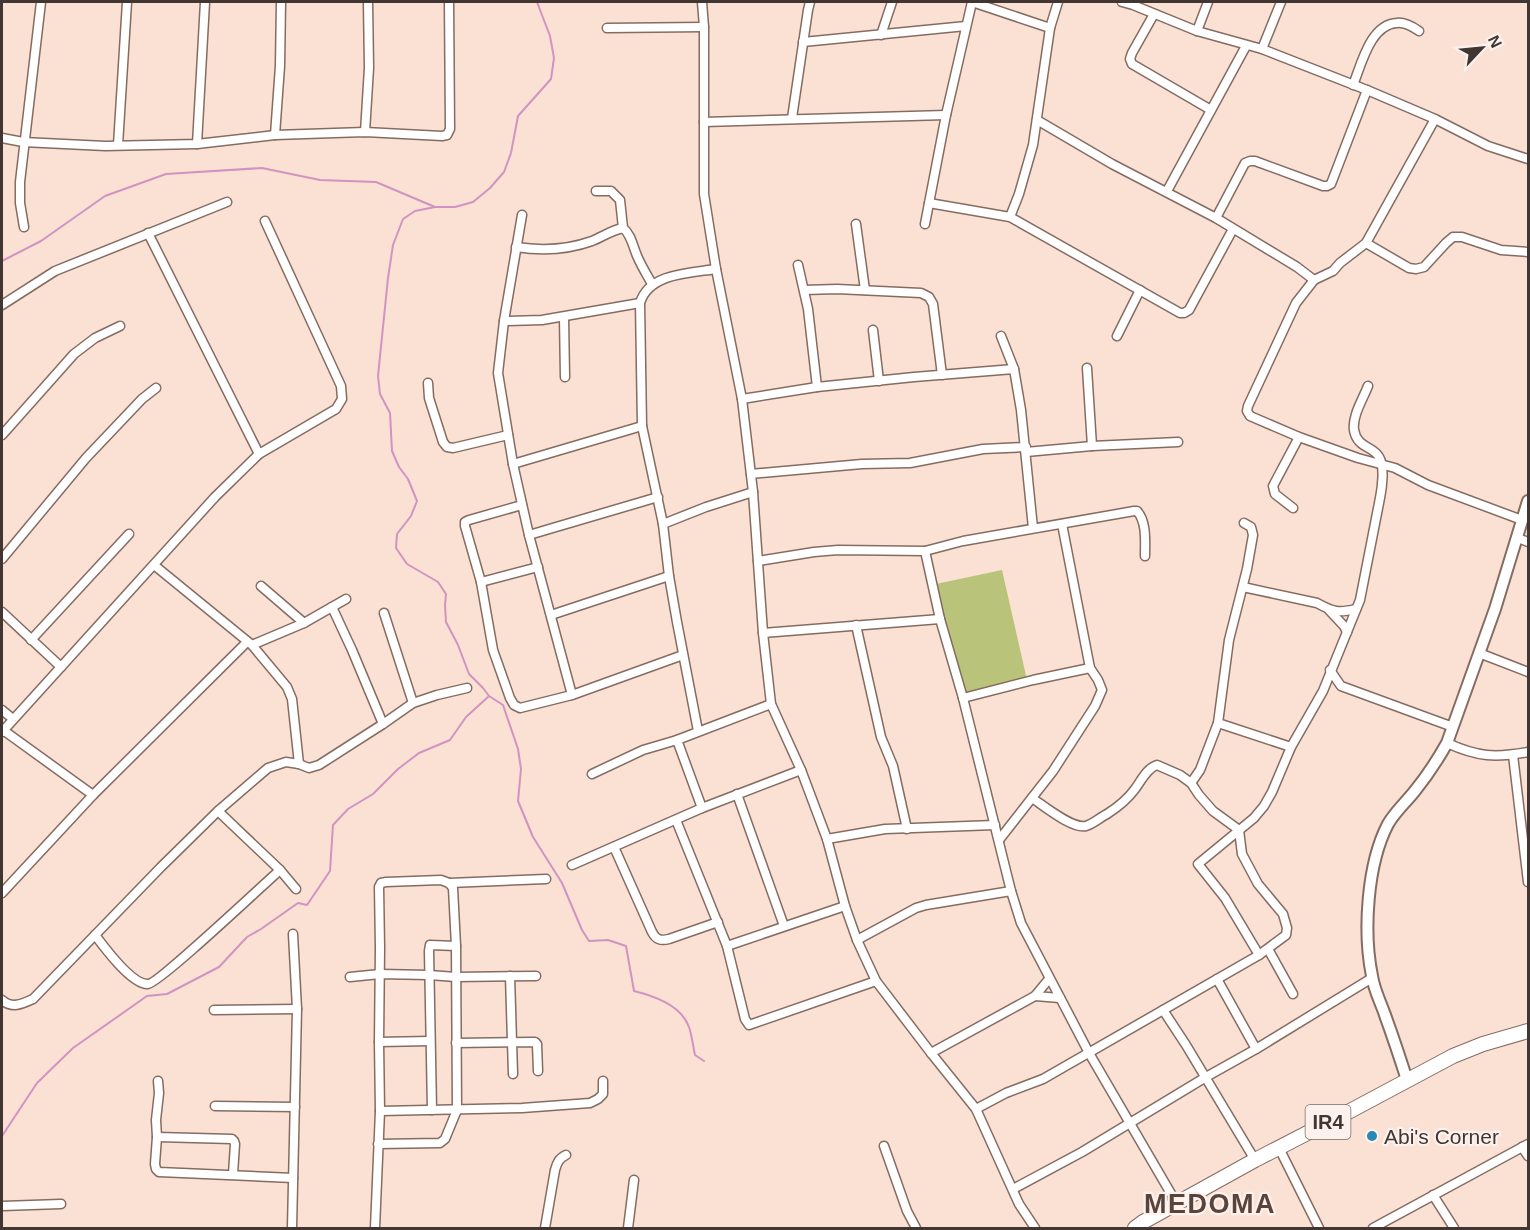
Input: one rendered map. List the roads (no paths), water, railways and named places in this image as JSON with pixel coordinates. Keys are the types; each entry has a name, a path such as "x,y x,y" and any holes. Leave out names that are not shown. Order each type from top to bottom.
{"main road":[{"name":"IR4","path":"1135,1228 1256,1160 1453,1056 1483,1044 1528,1032"}],"street":[{"path":"24,227 20,203 23,142 41,2"},
{"path":"118,145 127,2"},
{"path":"197,144 205,2"},
{"path":"275,135 280,66 281,2"},
{"path":"364,132 369,68 368,2"},
{"path":"2,138 23,142 118,145 197,144 275,135 364,132 447,135 450,129 449,2"},
{"path":"702,2 704,194 716,269 742,399 753,492 763,633 771,704 801,770 827,839 845,906 876,981 976,1109 1019,1204 1035,1228"},
{"path":"792,118 810,2"},
{"path":"881,35 892,2"},
{"path":"925,224 946,115 972,2 1050,28"},
{"path":"1010,217 1026,170 1037,120 1050,28 1058,2"},
{"path":"1122,2 1134,3 1197,31 1262,49 1435,119 1488,146 1528,159"},
{"path":"1197,31 1208,2"},
{"path":"1262,49 1281,2"},
{"path":"1155,14 1132,53 1130,59 1132,64 1211,110"},
{"path":"1353,86 1369,44 1378,33 1388,25 1397,22 1419,31"},
{"path":"803,42 966,26"},
{"path":"607,28 704,27"},
{"path":"1167,191 1246,46"},
{"path":"1216,218 1245,163 1250,160 1323,186 1331,184 1367,90"},
{"path":"704,122 946,115"},
{"path":"1435,119 1366,243 1333,271 1314,280 1296,303 1247,411 1250,416 1299,437 1358,458 1395,468 1428,485 1522,520"},
{"path":"1037,120 1112,164 1216,218 1297,267 1314,280"},
{"path":"596,191 611,190 620,200 622,228 630,238 652,284"},
{"path":"2,305 55,271 227,202"},
{"path":"928,203 1010,217 1179,313 1187,312 1233,229"},
{"path":"522,215 504,321 498,373 522,505 572,695"},
{"path":"93,795 2,731 215,497 259,454 336,409 342,399 341,386 265,221"},
{"path":"856,224 865,290"},
{"path":"516,247 557,250 592,241 622,228"},
{"path":"148,233 259,454"},
{"path":"1366,243 1409,268 1416,269 1424,267 1453,237 1462,237 1501,250 1528,252"},
{"path":"798,265 811,331 817,387"},
{"path":"699,731 669,576 658,497 642,426 640,303 642,294 652,284 682,274 716,269"},
{"path":"804,290 921,293 929,297 933,304 942,375"},
{"path":"1117,336 1140,290"},
{"path":"504,321 542,320 640,303"},
{"path":"564,317 565,377"},
{"path":"2,435 74,354 95,338 120,326"},
{"path":"873,330 879,381"},
{"path":"1001,336 1014,369 1026,450 1033,528"},
{"path":"1087,368 1092,446"},
{"path":"742,399 817,387 1014,369"},
{"path":"428,383 429,398 443,442 447,447 453,448 508,435"},
{"path":"1259,956 1225,898 1198,864 1254,818 1264,806 1291,747 1323,691 1356,609 1363,585 1382,481 1380,457 1358,440 1354,430 1355,416 1368,386"},
{"path":"2,559 86,458 142,399 156,388"},
{"path":"513,464 642,426"},
{"path":"1293,508 1275,494 1273,486 1299,437"},
{"path":"751,474 862,464 910,463 983,449 1026,450 1178,442"},
{"path":"663,524 753,492"},
{"path":"529,535 658,497"},
{"path":"1407,1080 1372,978 1368,940 1370,884 1378,848 1390,822 1436,763 1447,743 1523,540 1522,520 1528,501"},
{"path":"522,505 465,522 481,582 493,650 514,705 520,708 572,695 683,655"},
{"path":"758,561 838,549 925,551 963,541 1137,511 1141,516 1145,536 1145,556"},
{"path":"1191,783 1200,770 1218,723 1229,640 1243,587 1253,535 1251,527 1244,523"},
{"path":"999,840 1065,752 1102,694 1101,686 1090,668 1062,524"},
{"path":"31,640 129,534"},
{"path":"925,551 940,619 963,698 1021,923 1089,1053 1177,1204"},
{"path":"154,565 249,644 287,687 292,699 299,764"},
{"path":"481,582 538,567"},
{"path":"551,615 669,576"},
{"path":"261,586 304,623"},
{"path":"1243,587 1317,603 1340,612 1356,609"},
{"path":"2,893 93,795 249,644 304,623 346,599"},
{"path":"332,607 383,724"},
{"path":"1328,609 1343,624 1347,632"},
{"path":"2,612 61,667"},
{"path":"384,614 413,703"},
{"path":"763,633 940,619"},
{"path":"856,625 881,737 893,766 907,829"},
{"path":"1479,653 1528,672"},
{"path":"963,698 1090,668"},
{"path":"1330,670 1341,686 1453,727"},
{"path":"1323,691 1341,686"},
{"path":"2,1000 6,1004 19,1005 33,999 161,867 268,768 286,762 309,768 319,765 413,703 467,688"},
{"path":"592,774 643,750 677,740 771,704"},
{"path":"2,710 13,719"},
{"path":"1218,723 1291,747"},
{"path":"677,740 702,808"},
{"path":"1447,743 1469,752 1490,756 1528,752"},
{"path":"1513,755 1528,882"},
{"path":"976,1109 1006,1093 1037,1083 1259,956 1286,935 1287,928 1283,914 1258,884 1242,854 1239,830 1213,811 1191,783 1180,775 1160,766 1153,766 1128,798 1086,826 1061,818 1032,798"},
{"path":"572,865 702,808 801,770"},
{"path":"738,794 784,926"},
{"path":"218,812 280,870 296,889"},
{"path":"676,820 727,946 748,1025 876,981"},
{"path":"827,839 885,829 995,825"},
{"path":"614,847 656,938 669,939 718,922"},
{"path":"95,935 132,978 145,984 152,983 280,870"},
{"path":"375,1228 380,1111 378,887 381,883 441,880 449,883 546,879"},
{"path":"378,1144 439,1144 445,1139 457,1110 456,946 453,888 449,883"},
{"path":"857,939 916,908 1011,891"},
{"path":"727,946 845,906"},
{"path":"292,1228 297,1009 293,934"},
{"path":"432,1110 430,945 456,946"},
{"path":"1268,949 1293,994"},
{"path":"350,977 380,974 456,977 536,976"},
{"path":"510,976 513,1074"},
{"path":"1013,1189 1082,1152 1372,978"},
{"path":"930,1053 1035,996 1049,979"},
{"path":"1217,979 1256,1049"},
{"path":"1035,996 1060,998"},
{"path":"214,1010 297,1009"},
{"path":"1163,1010 1256,1160"},
{"path":"379,1042 430,1041"},
{"path":"456,1043 536,1042 538,1071"},
{"path":"158,1081 155,1164 159,1172 293,1178"},
{"path":"380,1111 522,1108 590,1103 603,1094 603,1081"},
{"path":"215,1106 295,1107"},
{"path":"157,1137 232,1139 235,1144 233,1174"},
{"path":"884,1146 916,1228"},
{"path":"1373,1228 1525,1146 1528,1156"},
{"path":"1279,1148 1319,1228"},
{"path":"545,1228 557,1162 566,1155"},
{"path":"628,1228 634,1180"},
{"path":"1433,1195 1454,1228"},
{"path":"2,1206 61,1204"}],"waterway":[{"path":"537,2 550,36 554,58 551,79 518,116 511,153 504,172 473,202 455,207 435,207 415,211 403,219 393,245 378,376 380,394 390,413 392,451 417,501 411,516 397,534 396,548 407,564 438,582 446,594 446,622 469,674 489,696 503,705 518,749 521,769 518,801 533,837 562,883 582,930 589,941 608,940 626,946 634,991 658,999 680,1013 689,1027 695,1055 704,1061"},
{"path":"2,261 41,241 105,196 166,174 262,168 320,180 376,182 435,207"},
{"path":"2,1136 37,1083 73,1048 147,996 167,994 219,967 247,937 298,903 307,905 330,871 333,825 348,809 373,794 398,769 419,753 450,740 466,717 488,697"}],"place":[{"name":"Abi's Corner","path":"1372,1136"}],"district":[{"name":"MEDOMA","path":"1210,1204"}]}
